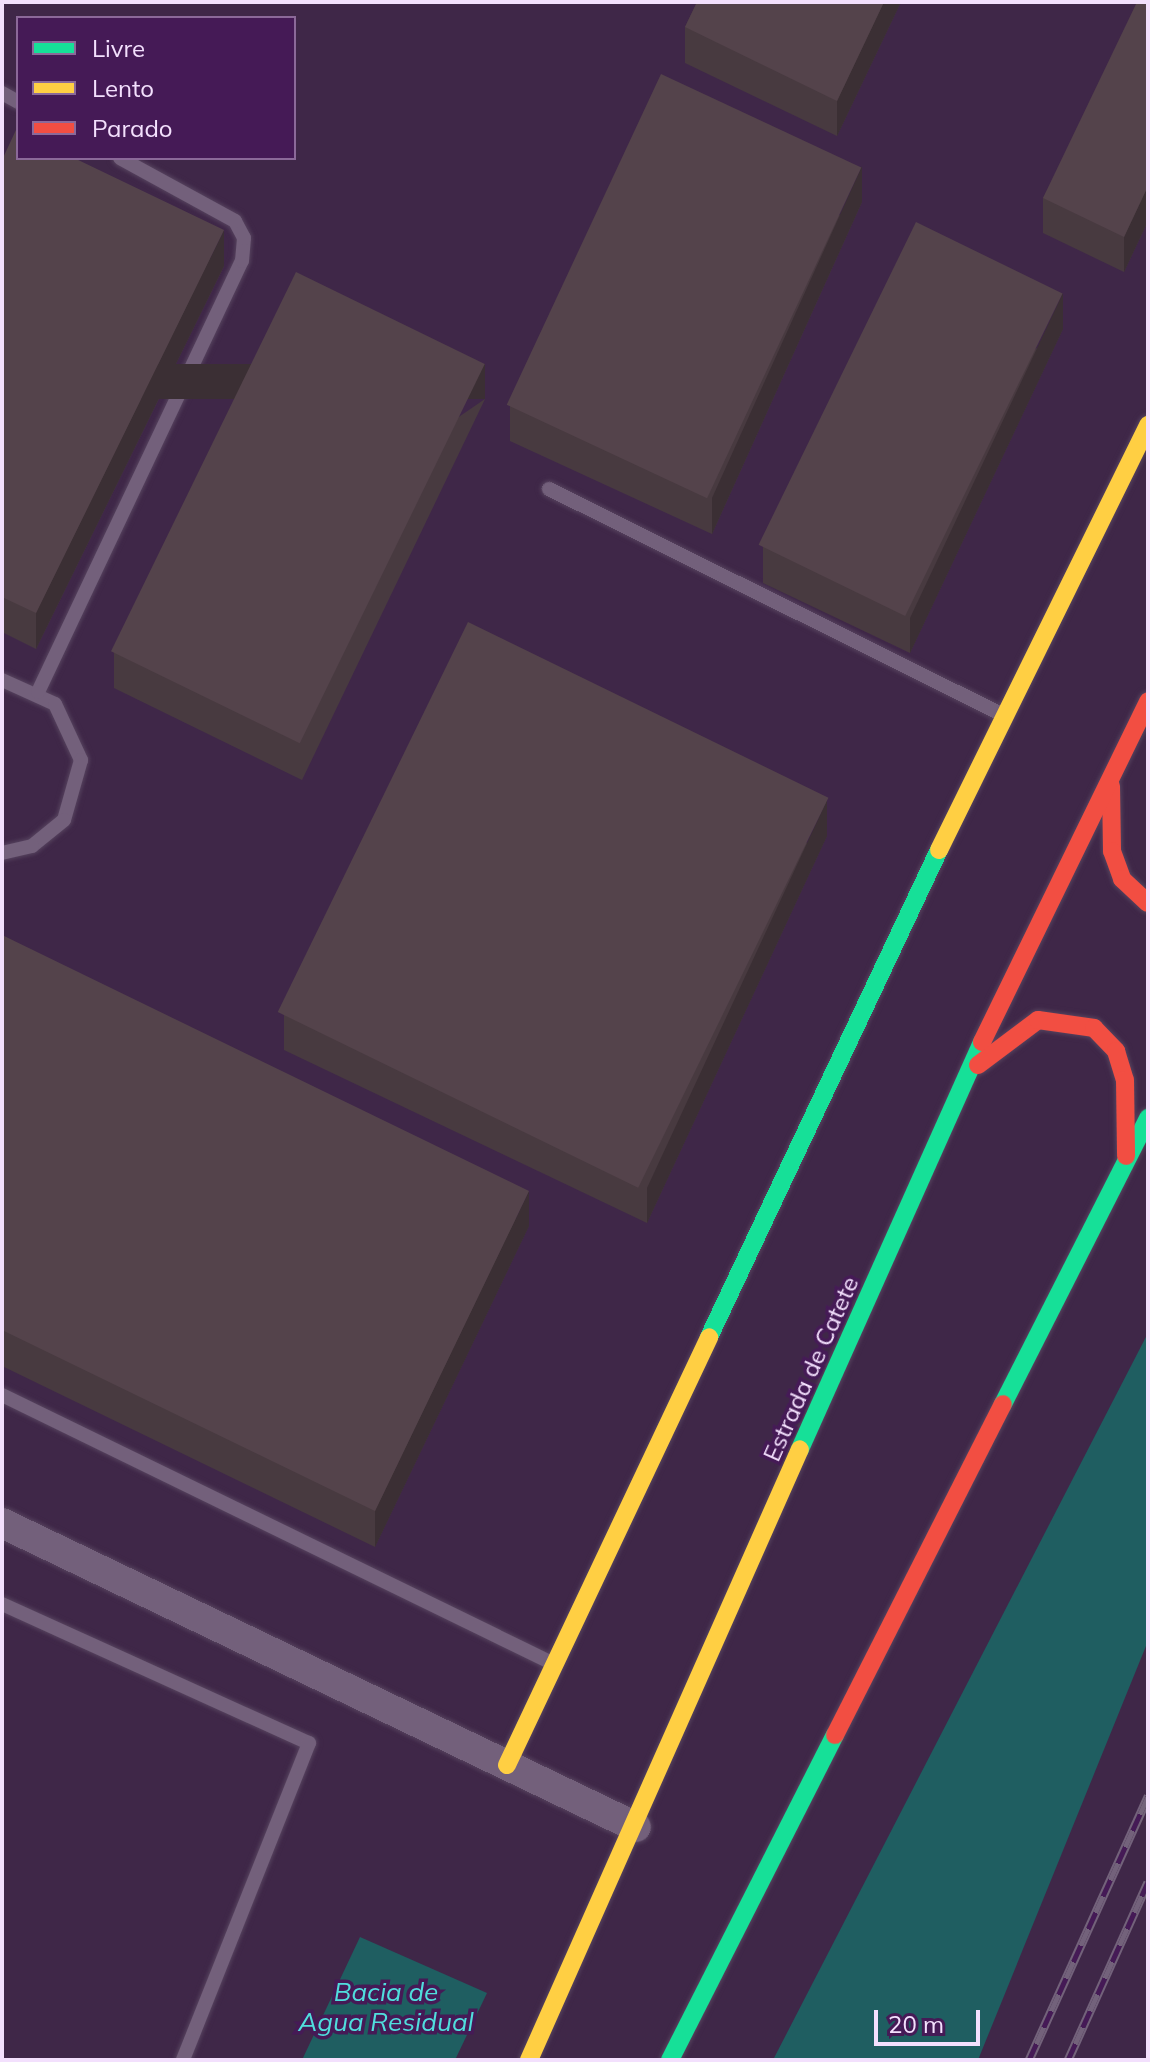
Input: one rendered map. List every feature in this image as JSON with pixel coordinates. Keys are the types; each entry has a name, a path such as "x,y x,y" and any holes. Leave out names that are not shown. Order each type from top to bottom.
{"main road":[{"path":"507,1765 1003,715 1148,425"},
{"name":"Estrada de Catete","path":"529,2060 636,1827 965,1077 1148,701"},
{"path":"1112,772 1112,851 1122,879 1148,903"},
{"path":"965,1077 1006,1038 1038,1020 1094,1028 1116,1051 1125,1080 1126,1167"},
{"path":"670,2060 1126,1167 1148,1118"}],"street":[{"path":"2,1523 636,1827"}],"lane":[{"path":"38,692 242,261 244,238 235,221 124,160"},
{"path":"549,489 1003,715"},
{"path":"2,680 38,692 69,721 81,781 50,835 2,853"},
{"path":"2,1395 554,1664"},
{"path":"2,1604 309,1743 183,2060"}],"water":[{"path":"1148,1333 1148,1641 978,2060 773,2060"},
{"name":"Bacia de Agua Residual","path":"360,1937 487,1993 455,2060 302,2060"}],"building":[{"path":"697,2 884,2 837,101 685,27"},
{"path":"1137,2 1148,2 1148,186 1124,237 1043,198"},
{"path":"661,74 861,167 707,498 507,405"},
{"path":"16,130 16,160 78,160 224,230 36,613 2,597 2,160"},
{"path":"916,222 1063,293 905,616 759,545"},
{"path":"296,272 485,364 300,743 111,651"},
{"path":"468,622 828,798 638,1188 278,1012"},
{"path":"2,935 529,1191 375,1511 2,1330"}],"railway":[{"path":"1029,2060 1148,1796"},
{"path":"1068,2060 1148,1882"}],"traffic: fast":[{"path":"709,1337 939,850"},
{"path":"800,1449 982,1042"},
{"path":"1003,1404 1148,1118"},
{"path":"670,2060 835,1735"}],"traffic: slow":[{"path":"939,850 1148,425"},
{"path":"507,1765 709,1337"},
{"path":"529,2060 800,1449"}],"traffic: jam":[{"path":"982,1042 1148,701"},
{"path":"1111,786 1112,851 1122,879 1148,903"},
{"path":"978,1065 1038,1020 1094,1028 1116,1051 1125,1080 1126,1156"},
{"path":"835,1735 1003,1404"}]}
